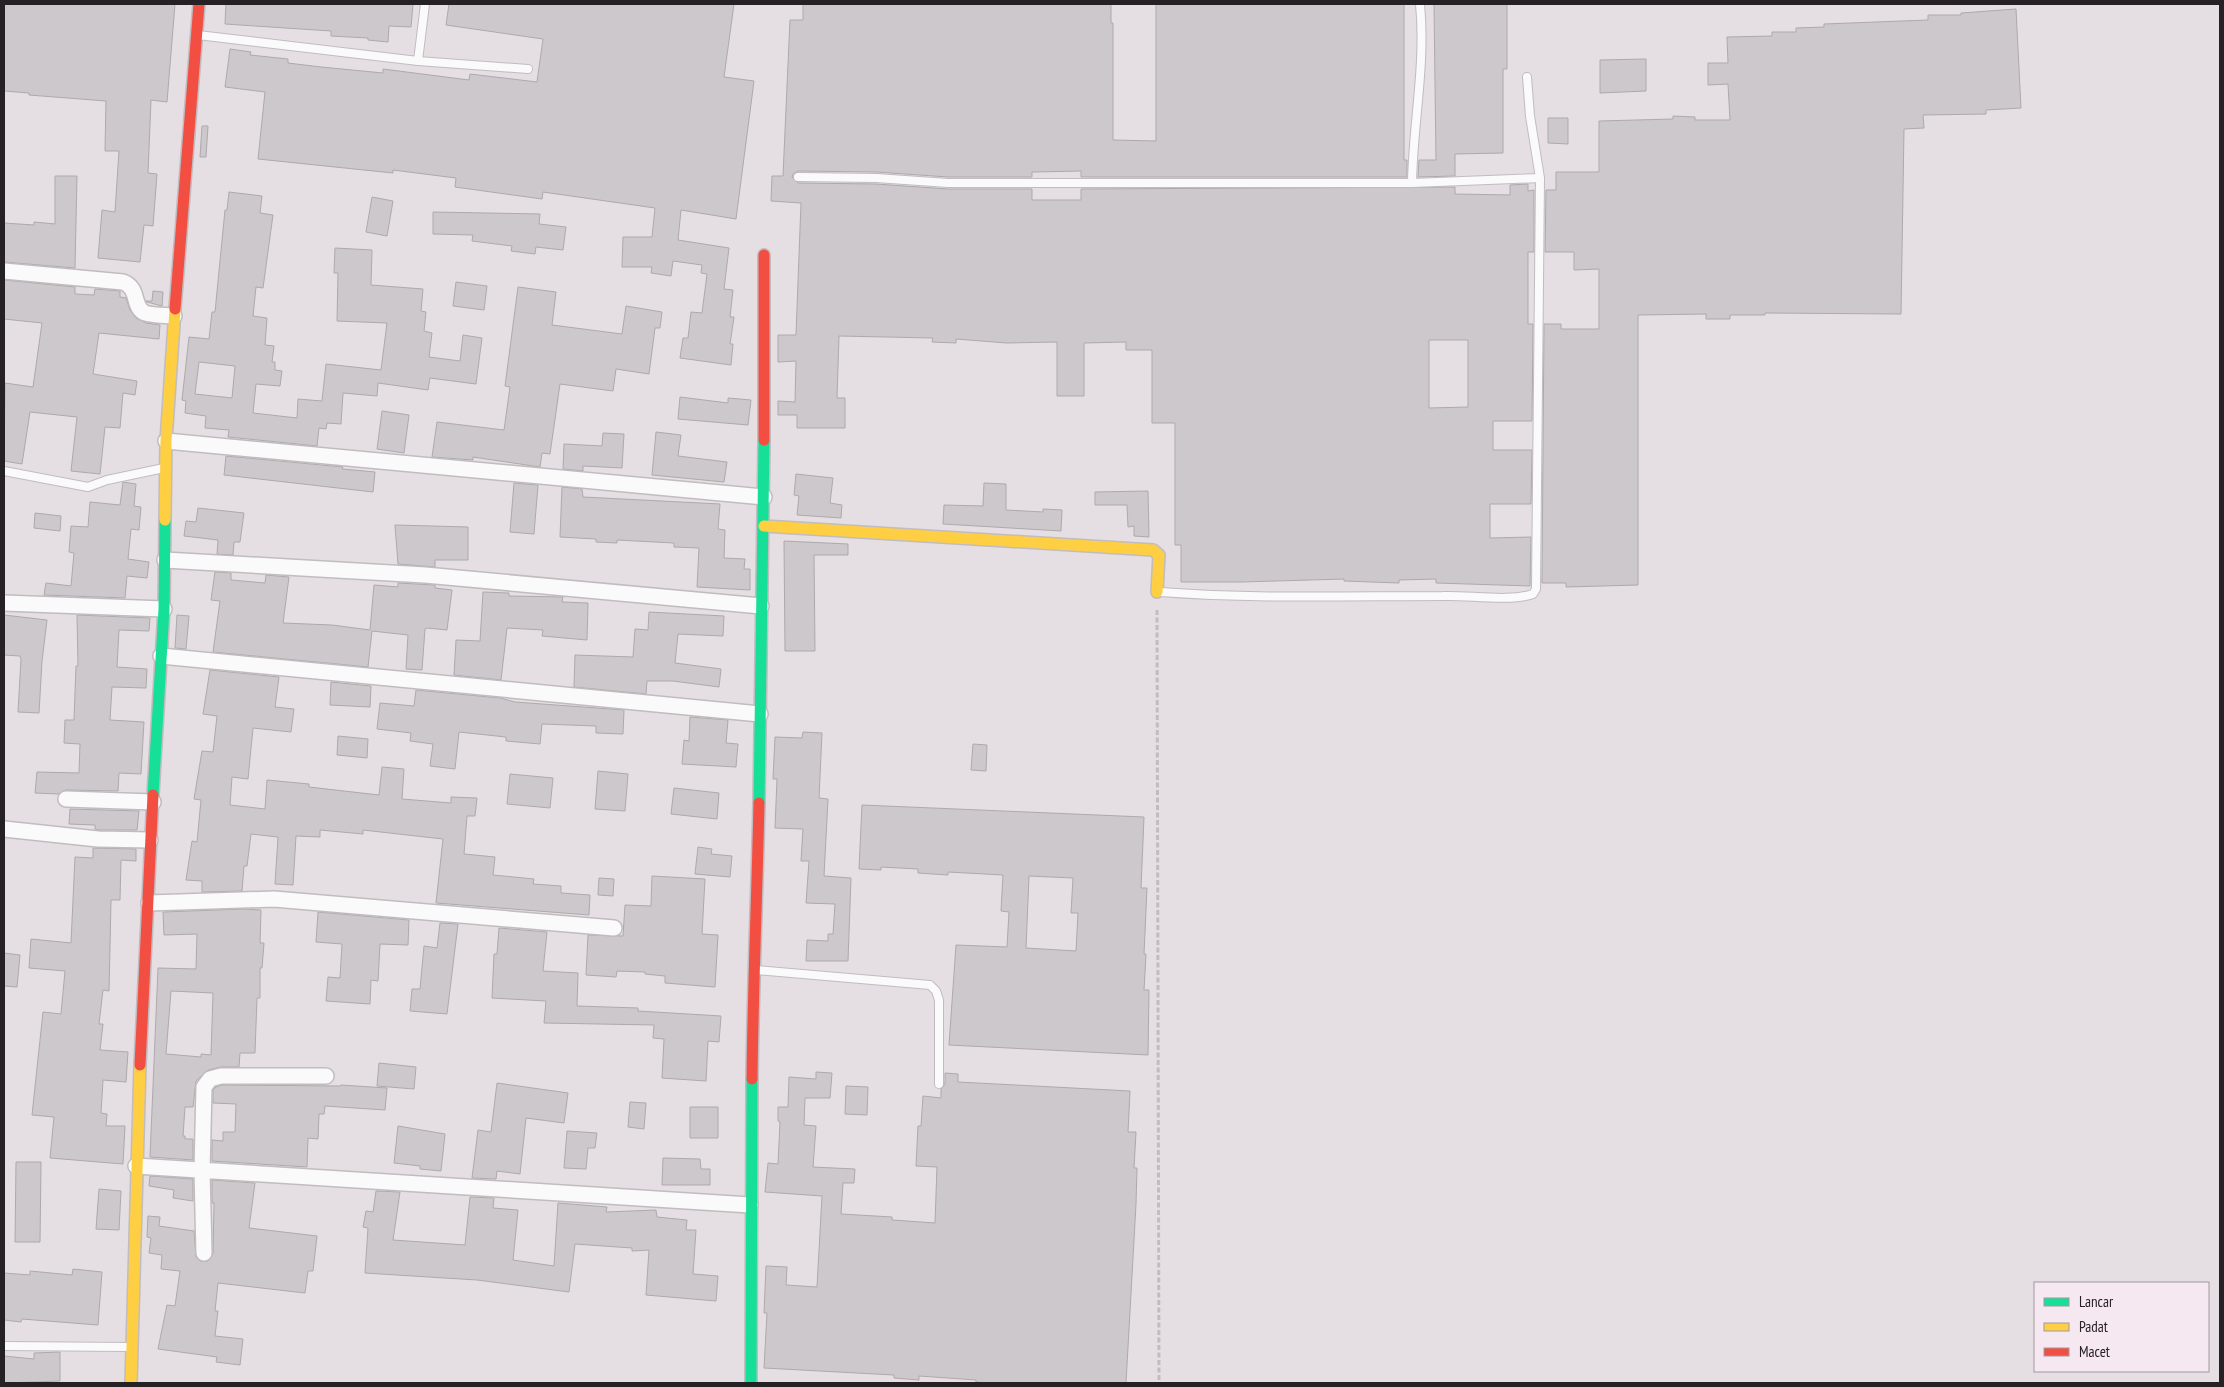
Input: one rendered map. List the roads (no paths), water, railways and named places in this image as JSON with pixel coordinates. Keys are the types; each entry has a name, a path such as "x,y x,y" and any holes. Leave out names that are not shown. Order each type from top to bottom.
{"street":[{"path":"130,1383 136,1166 150,840 154,802 164,608 166,442 199,4"},
{"path":"750,1383 753,970 764,526 764,255"},
{"path":"4,271 123,282 134,290 141,310 146,313 174,316"},
{"path":"166,442 764,497"},
{"path":"764,526 1153,550 1159,555 1157,592"},
{"path":"164,560 425,575 761,606"},
{"path":"4,603 164,608"},
{"path":"161,656 760,714"},
{"path":"66,799 154,802"},
{"path":"4,828 98,838 150,840"},
{"path":"148,903 274,899 614,928"},
{"path":"204,1253 202,1171 204,1088 210,1079 221,1076 326,1076"},
{"path":"136,1166 750,1205"}],"lane":[{"path":"418,61 425,4"},
{"path":"1412,183 1413,145 1421,79 1420,4"},
{"path":"196,35 418,61 528,69"},
{"path":"1157,592 1212,596 1471,596 1522,598 1533,594 1536,588 1540,178 1530,116 1527,77"},
{"path":"798,177 958,183 1412,183 1540,178"},
{"path":"4,471 88,487 107,480 166,468"},
{"path":"753,970 930,985 936,991 939,1000 939,1084"},
{"path":"4,1346 131,1347"}]}
